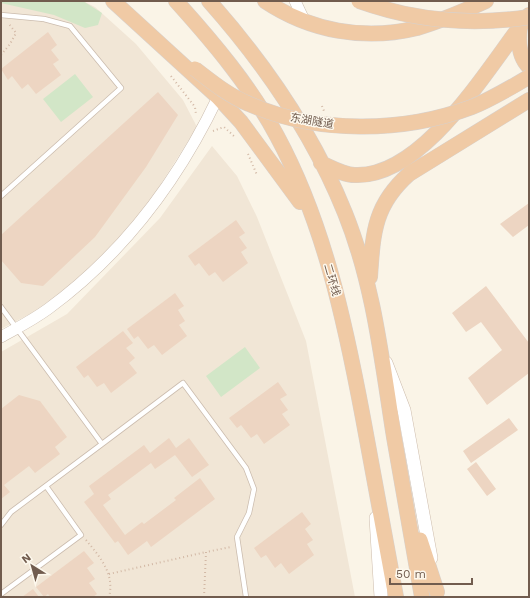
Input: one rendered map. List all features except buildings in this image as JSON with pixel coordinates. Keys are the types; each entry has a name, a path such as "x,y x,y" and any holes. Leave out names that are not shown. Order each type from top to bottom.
{"highway":[{"path":"113,1 218,97 260,146 315,225"},
{"path":"118,1 195,69"},
{"name":"东湖隧道","path":"126,1 195,69 222,90 249,104 294,119 338,125 368,126 401,124 437,118 473,106 529,77"},
{"name":"二环线","path":"176,1 227,62 266,118 296,174 315,225 342,316 396,597"},
{"path":"209,1 247,46 276,87 304,131 345,213 369,288 422,597"},
{"path":"265,1 281,12 305,22 335,31 358,34 384,33 417,28 436,22 486,1"},
{"path":"359,1 390,11 433,20 463,22 526,20"},
{"path":"321,163 354,176 367,175 392,166 408,156 426,142 461,107 478,87 526,20"},
{"path":"526,20 519,50 522,59 529,67"},
{"path":"369,288 375,225 386,199 395,186 409,174 529,100"},
{"path":"405,495 438,594"}],"main road":[{"path":"381,352 404,410 438,594"},
{"path":"373,472 381,597"}],"street":[{"path":"295,1 305,22"},
{"path":"1,337 48,309 108,259 147,215 201,132 218,97"}],"lane":[{"path":"1,196 121,88 70,26 44,19 2,15"},
{"path":"1,307 102,444"},
{"path":"1,525 11,512 183,383 246,468 254,489 249,513 237,537 246,597"},
{"path":"1,594 81,535 46,486"}],"path":[{"path":"1,56 16,33 2,15"},
{"path":"171,76 195,107 197,120"},
{"path":"213,131 224,127 240,142"},
{"path":"248,154 257,175"},
{"path":"81,535 101,558 109,574 111,588 109,597"},
{"path":"109,574 238,545"},
{"path":"204,597 206,552"}],"shaded area":[{"path":"1,1 83,1 95,7 136,44 183,100 197,127 143,212 106,254 45,306 1,329"},
{"path":"212,146 237,176 257,217 306,341 355,597 1,597 1,352 67,314 160,218"}],"green space":[{"path":"1,1 83,1 102,13 98,25 85,28 54,15 1,3"},
{"path":"75,74 93,97 61,122 43,99"},
{"path":"245,347 260,368 221,397 206,376"}]}
